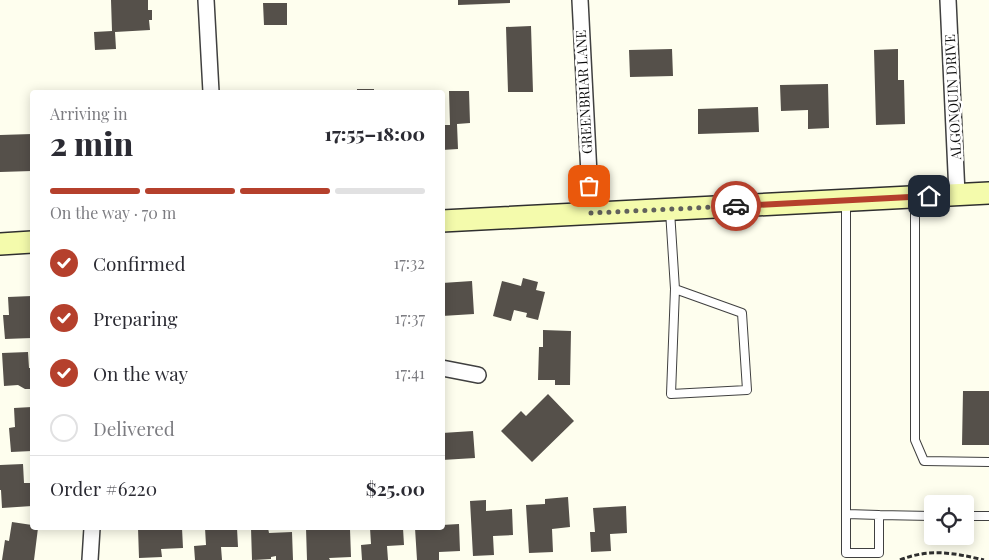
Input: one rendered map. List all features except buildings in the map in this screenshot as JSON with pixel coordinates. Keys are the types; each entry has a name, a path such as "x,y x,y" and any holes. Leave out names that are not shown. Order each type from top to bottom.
{"main road":[{"path":"445,221 989,193"},
{"path":"0,244 30,242"}],"street":[{"path":"206,0 211,90"},
{"name":"GREENBRIAR LANE","path":"580,0 591,213"},
{"name":"ALGONQUIN DRIVE","path":"948,0 957,194"},
{"path":"445,369 478,375"},
{"path":"90,560 92,530"}],"lane":[{"path":"915,197 915,440 924,461 989,462"},
{"path":"846,200 846,553 879,554 879,515"},
{"path":"670,209 675,289 671,394 748,390 742,313 675,289"},
{"path":"846,514 924,516"},
{"path":"974,516 989,516"}],"path":[{"path":"900,560 916,554 929,553 957,554 984,560"}],"way so far":[{"path":"589,186 591,213 736,206"}],"route":[{"path":"736,206 929,196"}]}
